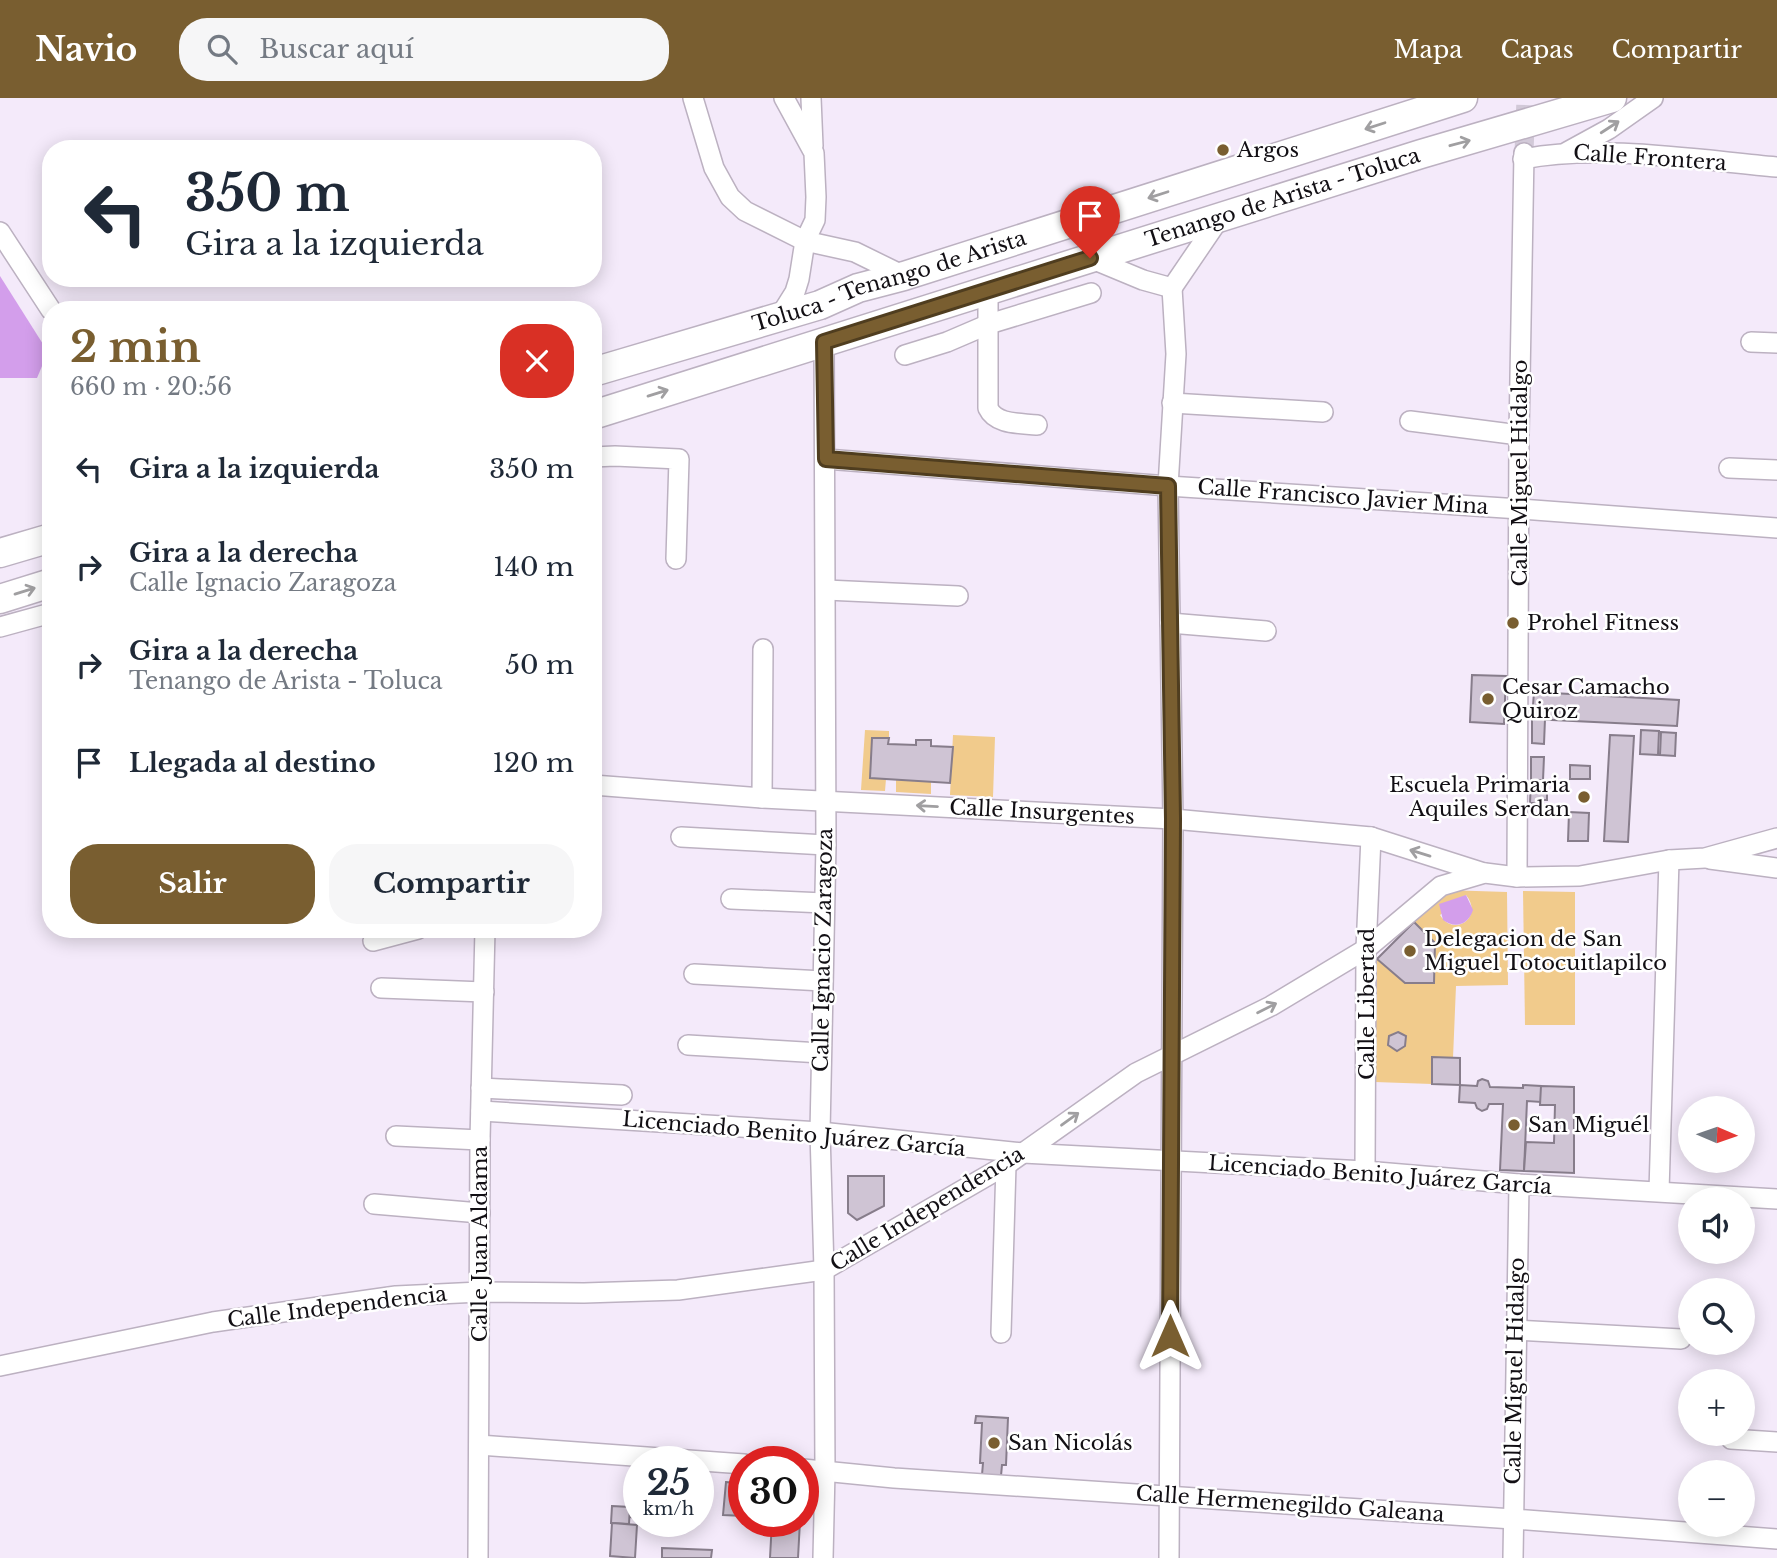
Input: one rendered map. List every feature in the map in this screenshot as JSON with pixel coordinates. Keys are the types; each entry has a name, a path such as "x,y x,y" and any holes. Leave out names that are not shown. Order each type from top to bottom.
{"highway":[{"name":"Toluca - Tenango de Arista","path":"602,369 820,305 858,288 904,276 1463,98"},
{"name":"Tenango de Arista - Toluca","path":"602,412 1221,216 1612,98"},
{"path":"0,553 42,541"},
{"path":"0,599 42,586"}],"street":[{"path":"692,98 713,168 730,197 745,211 805,240 855,252 904,276"},
{"path":"784,98 814,153"},
{"path":"780,316 799,279 805,240 815,220 811,98"},
{"path":"1566,153 1609,129 1653,98"},
{"name":"Calle Frontera","path":"1523,156 1566,153 1642,156 1777,167"},
{"name":"Calle Miguel Hidalgo","path":"1517,877 1523,156"},
{"path":"1169,1558 1173,819 1168,486 1176,354 1172,288 1221,216"},
{"path":"0,232 45,301"},
{"path":"1090,258 1143,280 1172,288"},
{"path":"988,291 988,408 998,420 1037,425"},
{"path":"905,355 947,342 989,324 1091,293"},
{"name":"Calle Ignacio Zaragoza","path":"823,1558 824,1270 820,1132 826,845 824,342"},
{"path":"1751,342 1777,343"},
{"path":"1172,403 1323,412"},
{"path":"1410,421 1519,435"},
{"path":"602,457 679,459 676,559"},
{"name":"Calle Francisco Javier Mina","path":"826,459 1168,486 1777,528"},
{"path":"1729,468 1777,470"},
{"path":"826,590 958,596"},
{"path":"0,627 42,615"},
{"path":"1170,623 1266,631"},
{"path":"762,798 763,649"},
{"name":"Calle Insurgentes","path":"602,786 762,798 1173,819 1371,837 1485,873"},
{"path":"681,837 826,845"},
{"name":"Calle Libertad","path":"1364,1171 1366,949 1371,837"},
{"name":"Calle Independencia","path":"0,1366 212,1322 396,1296 480,1292 678,1290 824,1270 1006,1165 1136,1073 1271,1006 1366,949 1441,886 1485,873 1517,877 1580,876 1669,860 1705,858 1777,838"},
{"path":"1705,858 1777,869"},
{"path":"1659,1191 1669,860"},
{"path":"731,899 824,903"},
{"path":"373,941 384,938"},
{"name":"Calle Juan Aldama","path":"478,1558 480,1140 485,938"},
{"path":"694,974 823,981"},
{"path":"381,988 484,992"},
{"path":"688,1045 821,1053"},
{"path":"481,1088 622,1095"},
{"name":"Licenciado Benito Juárez García","path":"481,1111 820,1132 1023,1153 1364,1171 1518,1184 1777,1199"},
{"path":"396,1136 480,1140"},
{"path":"1001,1333 1006,1165"},
{"name":"Calle Miguel Hidalgo","path":"1513,1558 1518,1184"},
{"path":"374,1204 480,1213"},
{"path":"1515,1329 1678,1339"},
{"path":"1755,1441 1777,1442"},
{"path":"479,1445 728,1463"},
{"name":"Calle Hermenegildo Galeana","path":"819,1470 894,1478 1777,1539"}],"shaded area":[{"path":"0,276 42,342 42,366 37,378 0,378"},
{"path":"865,730 889,731 889,738 872,738 870,778 886,779 885,791 861,790"},
{"path":"953,735 995,737 993,797 950,795"},
{"path":"896,780 931,782 931,794 896,792"},
{"path":"1445,890 1507,892 1508,985 1456,986 1453,1058 1432,1057 1432,1084 1375,1082 1377,959 1405,983 1434,983 1435,943 1414,922","holes":["1466,895 1472,911 1469,917 1459,925 1446,922 1440,915"]},
{"path":"1523,891 1575,892 1575,1025 1525,1025"},
{"path":"1466,895 1473,910 1468,919 1456,925 1443,920 1439,904"}],"building":[{"name":"Cesar Camacho Quiroz","path":"1472,675 1506,676 1504,724 1470,722"},
{"path":"1534,692 1679,700 1677,726 1532,719"},
{"path":"1532,719 1545,719 1544,744 1532,743"},
{"path":"1641,730 1659,731 1658,755 1640,754"},
{"path":"1661,732 1676,733 1675,756 1660,755"},
{"path":"1610,735 1634,736 1628,842 1604,841"},
{"path":"872,738 889,738 888,744 916,745 916,740 931,740 931,746 953,747 950,783 870,778"},
{"path":"1531,757 1544,757 1543,780 1531,780"},
{"path":"1570,765 1590,766 1590,779 1570,779"},
{"path":"1531,780 1547,780 1547,800 1530,803"},
{"path":"1569,812 1589,813 1588,841 1568,841"},
{"name":"Delegacion de San Miguel Totocuitlapilco","path":"1414,922 1435,943 1434,983 1405,983 1377,959"},
{"path":"1398,1032 1406,1036 1405,1046 1397,1051 1388,1045 1389,1036"},
{"path":"1432,1057 1460,1058 1460,1085 1432,1084"},
{"name":"San Miguél","path":"1482,1079 1488,1081 1490,1087 1541,1086 1541,1102 1527,1101 1524,1171 1500,1170 1503,1104 1489,1104 1487,1109 1482,1111 1475,1103 1459,1102 1460,1085 1477,1086"},
{"path":"1541,1086 1574,1087 1574,1173 1524,1171 1526,1142 1554,1143 1555,1105 1540,1105"},
{"path":"848,1176 884,1176 884,1206 857,1220 848,1213"},
{"name":"San Nicolás","path":"976,1416 1008,1418 1006,1465 1002,1465 1001,1476 982,1475 982,1423 975,1423"},
{"path":"726,1482 728,1482 728,1515 723,1515"},
{"path":"612,1506 623,1507 623,1524 611,1523"},
{"path":"612,1523 623,1524 623,1537 636,1537 635,1558 610,1556"},
{"path":"771,1537 799,1537 798,1558 770,1558"},
{"path":"662,1548 712,1550 711,1558 662,1558"}],"tunnel":[{"path":"1524,153 1526,98"}],"place":[{"name":"Argos","path":"1223,150"},
{"name":"Prohel Fitness","path":"1513,623"},
{"name":"Cesar Camacho Quiroz","path":"1488,699"},
{"name":"Escuela Primaria Aquiles Serdan","path":"1584,797"},
{"name":"Delegacion de San Miguel Totocuitlapilco","path":"1410,951"},
{"name":"San Miguél","path":"1514,1125"},
{"name":"San Nicolás","path":"994,1443"}],"route":[{"path":"1090,258 824,342 826,459 1168,486 1173,819 1170,1336"}]}
